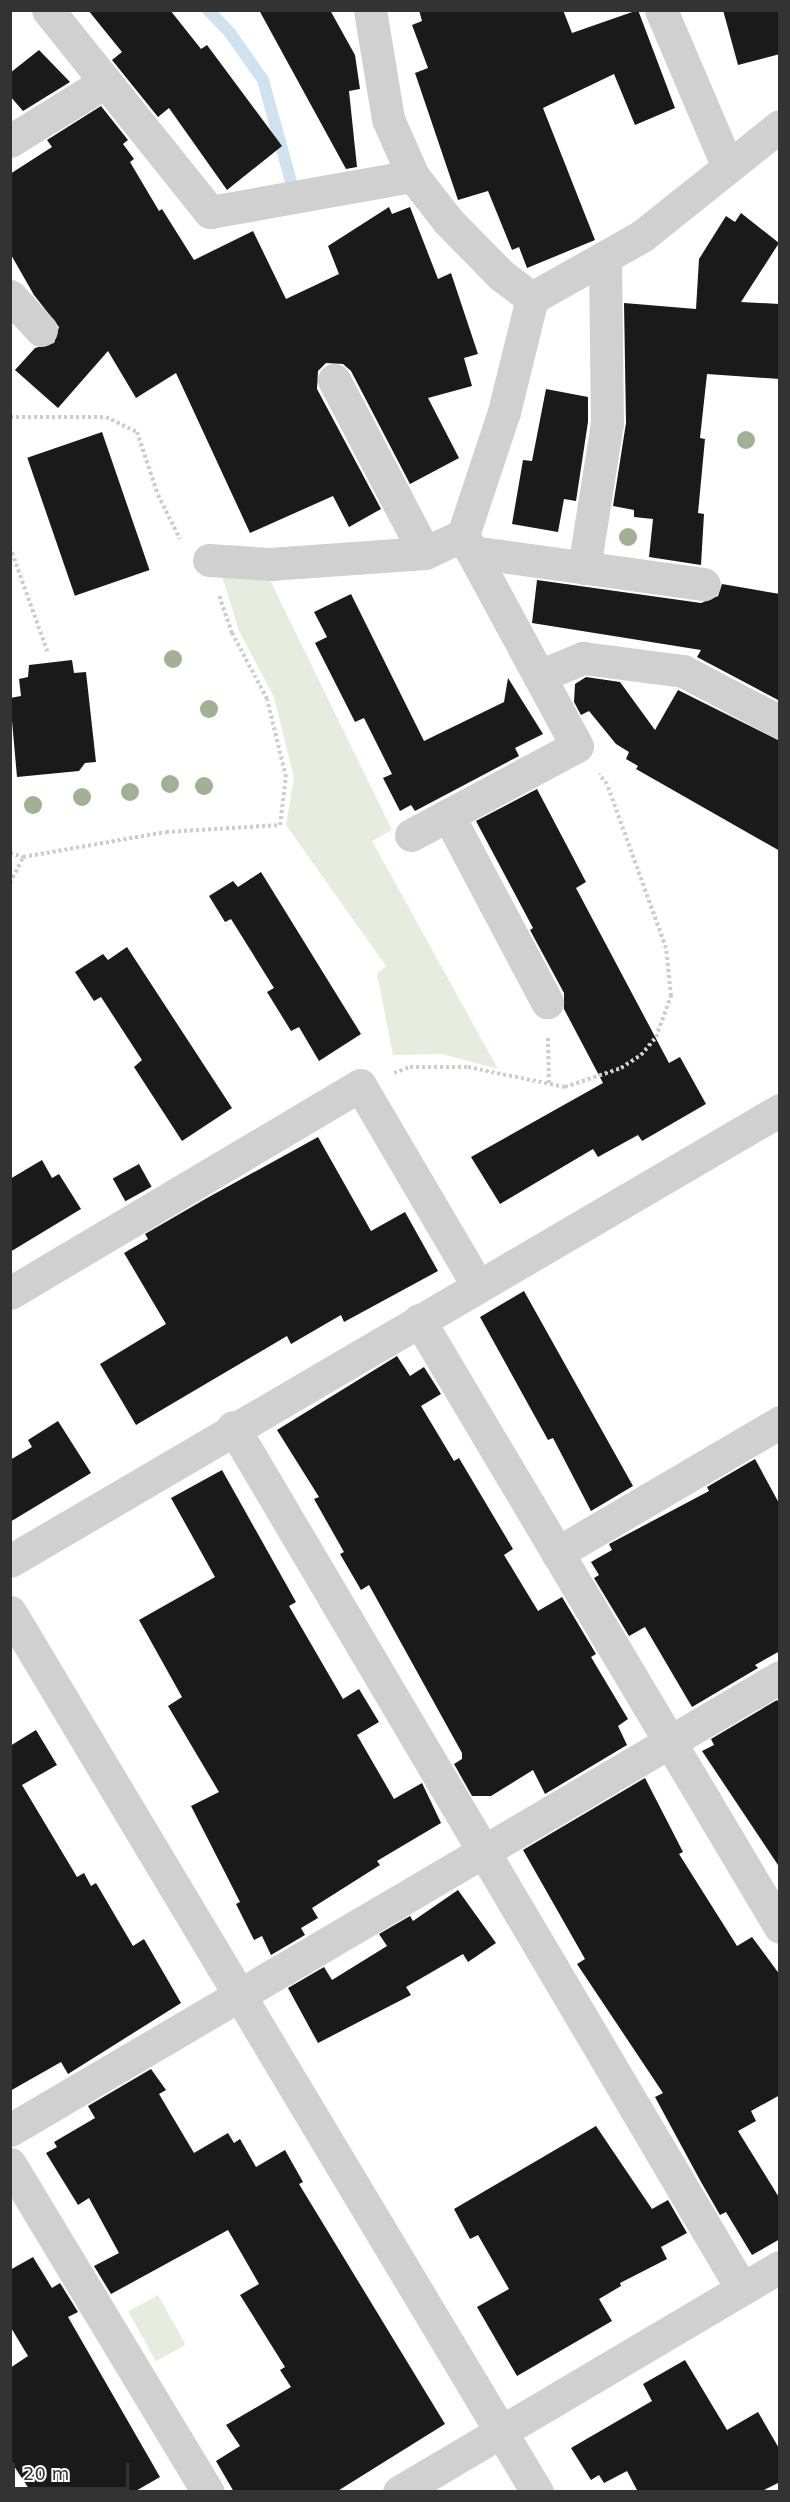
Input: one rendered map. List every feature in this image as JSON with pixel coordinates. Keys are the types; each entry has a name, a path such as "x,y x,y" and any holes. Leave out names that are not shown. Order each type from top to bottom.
{"street":[{"path":"48,10 210,212 413,176"},
{"path":"370,10 388,119 413,176 448,221 501,275 532,298"},
{"path":"661,10 728,167"},
{"path":"10,141 105,81"},
{"path":"411,835 577,746 467,544 504,412 532,298 642,236 780,126"},
{"path":"584,568 607,423 605,257"},
{"path":"10,296 41,330"},
{"path":"334,380 425,553"},
{"path":"212,573 270,564 425,553 467,544 584,568 704,584"},
{"path":"539,676 583,658 683,671 780,722"},
{"path":"448,815 547,1002"},
{"path":"10,1293 360,1085 478,1286"},
{"path":"10,1561 233,1427 780,1110"},
{"path":"419,1320 780,1927"},
{"path":"557,1553 780,1422"},
{"path":"233,1427 742,2289"},
{"path":"10,1612 537,2492"},
{"path":"10,2130 780,1677"},
{"path":"10,2164 208,2492"},
{"path":"399,2492 780,2267"}],"path":[{"path":"10,417 106,417 137,432 158,495 183,546 212,573 232,633 267,699 286,777 280,825 166,832 23,857 10,853"},
{"path":"10,547 48,653"},
{"path":"10,883 23,857"},
{"path":"547,1002 549,1086"}],"shaded area":[{"path":"221,573 269,578 392,830 372,841 498,1069 442,1054 393,1055 377,974 386,966 286,825 294,778 274,697 239,631"},
{"path":"158,2295 186,2345 156,2361 128,2311"}],"building":[{"path":"88,10 170,10 201,49 207,45 282,146 227,190 169,108 158,117 112,60 122,52"},
{"path":"259,10 330,10 355,55 360,89 349,91 357,167 346,169"},
{"path":"419,10 563,10 572,33 638,10 675,108 635,125 614,74 543,108 595,240 527,268 519,247 512,250 488,191 458,200 415,73 428,68 412,25 422,21"},
{"path":"723,10 780,10 780,54 738,65"},
{"path":"39,50 70,82 23,111 10,96 10,73"},
{"path":"101,106 128,140 123,144 134,159 130,162 159,211 162,209 194,260 253,231 286,299 339,274 328,246 389,207 392,214 410,207 438,279 451,273 478,354 464,358 472,386 428,398 459,458 410,484 351,371 343,364 326,363 318,371 317,389 381,509 349,527 333,496 250,533 176,373 136,398 108,351 58,408 15,370 35,348 54,343 59,327 34,295 10,253 10,174 52,147 47,140"},
{"path":"741,213 779,243 741,302 780,304 780,379 707,374 700,438 705,439 698,513 704,514 701,565 649,557 653,519 634,517 634,510 613,506 626,423 624,303 696,309 699,259 726,216 735,222"},
{"path":"546,389 588,397 588,422 576,501 564,499 558,532 512,524 523,460 532,461"},
{"path":"102,432 150,570 75,596 27,458"},
{"path":"537,580 701,603 718,596 722,584 780,594 780,701 697,657 701,650 532,623"},
{"path":"351,594 424,741 504,702 508,678 543,734 515,748 519,756 415,811 411,805 400,811 383,778 392,774 364,718 355,722 315,643 327,637 314,612"},
{"path":"72,660 74,673 86,672 96,762 85,763 79,771 17,777 10,698 21,696 19,679 28,677 29,665"},
{"path":"586,677 620,682 655,730 678,690 780,741 780,851 636,769 638,766 626,759 629,752 616,744 589,711 581,715 574,702 575,684"},
{"path":"537,789 586,882 576,888 669,1063 680,1057 706,1104 642,1141 638,1135 598,1157 593,1149 500,1204 471,1157 603,1083 564,1009 564,993 530,930 533,928 476,821"},
{"path":"261,872 361,1034 319,1061 299,1027 291,1031 267,992 274,988 231,919 225,922 209,896 233,881 238,887"},
{"path":"127,947 232,1108 182,1141 134,1067 142,1060 101,997 94,1001 75,972 103,954 108,960"},
{"path":"318,1137 371,1231 405,1212 438,1271 344,1322 341,1315 291,1344 287,1336 136,1425 100,1364 166,1324 124,1253 148,1239 145,1234"},
{"path":"42,1160 52,1178 59,1174 81,1209 10,1252 10,1179"},
{"path":"139,1164 152,1187 125,1201 113,1179"},
{"path":"524,1291 633,1486 591,1511 553,1438 548,1440 480,1317"},
{"path":"397,1356 410,1376 424,1367 441,1394 421,1406 454,1461 459,1458 513,1549 504,1555 538,1611 562,1597 596,1654 591,1657 628,1719 618,1726 627,1745 545,1794 533,1770 491,1796 472,1796 454,1764 462,1759 462,1753 369,1585 361,1590 340,1554 344,1552 314,1499 319,1497 277,1430"},
{"path":"58,1421 91,1473 10,1522 10,1460 32,1447 28,1440"},
{"path":"755,1459 780,1505 780,1651 755,1665 758,1668 692,1707 645,1627 629,1636 594,1578 599,1575 591,1562 612,1550 609,1544 709,1491 707,1487"},
{"path":"222,1470 296,1602 289,1606 343,1699 359,1689 379,1722 357,1735 394,1799 422,1783 441,1823 377,1861 380,1865 312,1908 318,1918 301,1928 305,1935 271,1955 262,1936 254,1940 236,1904 240,1902 191,1806 219,1792 168,1706 182,1697 139,1620 215,1577 171,1498"},
{"path":"777,1700 780,1704 780,1868 702,1751 714,1745 711,1739"},
{"path":"36,1730 57,1765 22,1785 77,1877 84,1873 91,1886 96,1883 133,1946 144,1939 181,2003 68,2074 61,2062 10,2091 10,1746"},
{"path":"645,1778 683,1852 679,1854 737,1946 752,1937 780,1975 780,2095 751,2111 756,2121 738,2131 780,2199 780,2239 752,2255 726,2212 720,2215 701,2182 655,2097 663,2093 577,1964 585,1959 523,1850"},
{"path":"458,1890 496,1943 468,1962 463,1954 406,1987 411,1995 318,2043 288,1988 324,1967 332,1980 387,1946 379,1934 410,1916 413,1921"},
{"path":"151,2069 166,2090 159,2094 194,2153 228,2133 234,2143 240,2139 256,2167 285,2150 303,2182 299,2184 445,2424 336,2492 234,2492 216,2461 240,2446 226,2425 291,2387 280,2370 285,2367 240,2295 259,2284 228,2230 111,2294 94,2266 119,2253 89,2198 78,2205 46,2153 57,2147 54,2142 95,2118 88,2106"},
{"path":"596,2126 652,2209 668,2200 687,2233 661,2247 667,2259 620,2283 621,2286 599,2299 612,2321 517,2376 477,2307 509,2289 478,2235 470,2239 454,2209"},
{"path":"33,2257 52,2288 60,2283 78,2312 68,2317 160,2477 134,2492 31,2492 10,2460 10,2368 28,2356 10,2326 10,2270"},
{"path":"685,2360 727,2430 758,2412 780,2450 780,2482 760,2492 638,2492 627,2471 604,2483 599,2475 591,2480 571,2448 652,2401 643,2384"}],"waterway":[{"path":"208,10 230,33 263,80 291,182"}]}
